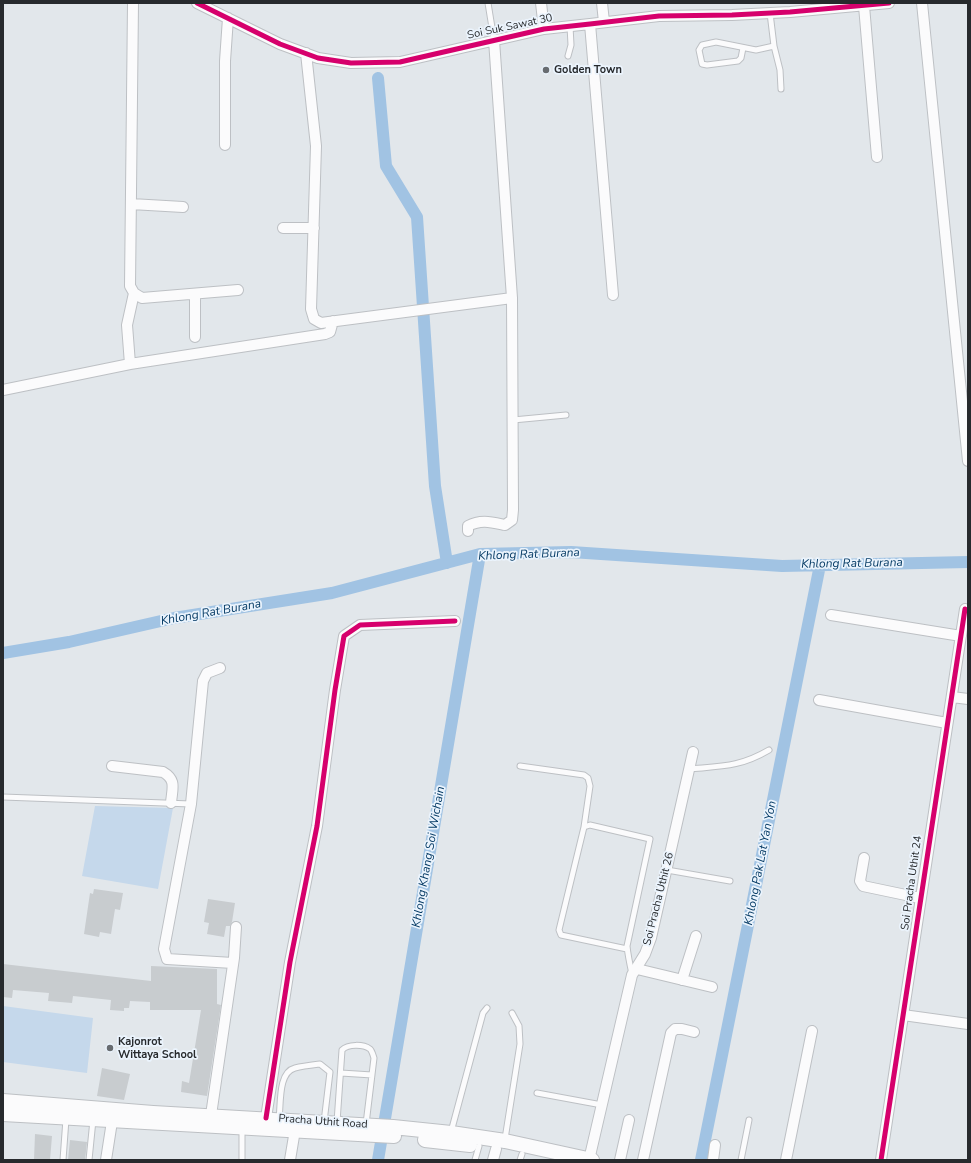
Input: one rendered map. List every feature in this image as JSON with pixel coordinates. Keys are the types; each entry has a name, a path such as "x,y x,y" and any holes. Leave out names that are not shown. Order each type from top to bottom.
{"main road":[{"name":"Pracha Uthit Road","path":"3,1101 113,1116 242,1128 330,1122 392,1131 498,1150 590,1160"},
{"name":"Pracha Uthit Road","path":"3,1114 93,1120 113,1116 211,1115 273,1119 296,1125 373,1128"},
{"name":"Pracha Uthit Road","path":"392,1131 451,1133 521,1157 548,1160"}],"street":[{"path":"133,3 130,286 134,293 142,298 238,290"},
{"name":"Soi Suk Sawat 30","path":"197,3 280,44 318,58 351,63 400,62 544,29 604,22 659,16 770,13 789,8 836,5 864,6 889,3"},
{"path":"541,3 544,29"},
{"path":"602,3 604,22"},
{"path":"922,3 968,461"},
{"path":"864,6 878,157"},
{"path":"225,145 225,61 228,18"},
{"path":"590,24 613,295"},
{"path":"468,531 468,526 476,522 486,521 505,525 512,520 513,510 512,298 494,40"},
{"path":"306,53 316,146 311,309 314,319 320,323 512,298"},
{"path":"131,204 183,207"},
{"path":"283,228 314,228"},
{"path":"130,364 127,325 134,293"},
{"path":"195,294 195,337"},
{"path":"3,390 130,364 325,334 330,332 332,321"},
{"name":"Soi Pracha Uthit 24","path":"881,1160 965,609"},
{"path":"831,615 961,636"},
{"path":"273,1119 290,962 317,826 335,690 344,636 360,625 455,621"},
{"path":"220,668 207,673 203,681 191,804 164,949 167,959 233,963"},
{"path":"952,697 968,699"},
{"path":"819,700 947,723"},
{"name":"Soi Pracha Uthit 26","path":"590,1160 635,972 646,954 651,938 693,752"},
{"path":"112,766 163,772 170,776 173,781 170,804"},
{"path":"864,858 860,881 862,886 920,898"},
{"path":"211,1115 233,963 236,928"},
{"path":"682,980 696,936"},
{"path":"635,972 712,987"},
{"path":"903,1015 968,1024"},
{"path":"643,1160 671,1033 675,1029 694,1032"},
{"path":"786,1160 812,1031"},
{"path":"106,1160 113,1116"},
{"path":"620,1160 629,1120"},
{"path":"290,1160 296,1125"},
{"path":"713,1160 715,1145"}],"lane":[{"path":"488,3 494,40"},
{"path":"770,13 774,46 780,70 781,89"},
{"path":"568,56 571,45 570,26"},
{"path":"743,48 741,58 738,61 707,65 702,64 699,50 702,45 708,42 716,42 756,50 774,46"},
{"path":"513,420 566,415"},
{"path":"690,769 727,766 745,762 769,750"},
{"path":"520,766 584,776 588,778 590,786 584,827 559,930 561,935 572,939 627,949"},
{"path":"3,797 191,804"},
{"path":"584,827 590,825 599,826 650,839 646,850 627,949 635,972"},
{"path":"667,870 730,881"},
{"path":"451,1133 483,1013 487,1008"},
{"path":"498,1150 520,1044 519,1026 512,1013"},
{"path":"330,1122 341,1074 340,1055 342,1050 348,1046 365,1047 371,1050 374,1058 372,1075 373,1128"},
{"path":"273,1119 283,1080 287,1072 294,1068 320,1064 326,1067 330,1072 330,1122"},
{"path":"341,1074 372,1075"},
{"path":"537,1093 602,1105"},
{"path":"63,1160 66,1119"},
{"path":"89,1160 93,1120"},
{"path":"740,1160 749,1120"},
{"path":"242,1128 242,1160"},
{"path":"475,1160 479,1146"}],"shaded area":[{"path":"95,806 173,808 158,889 82,876"},
{"path":"3,1006 93,1018 87,1073 3,1062"}],"building":[{"path":"94,889 123,893 120,910 115,909 111,934 100,932 99,937 84,934 90,893 93,894"},
{"path":"208,899 235,903 232,922 230,926 226,926 224,937 207,934 209,923 204,922"},
{"path":"3,964 151,981 151,966 217,969 217,1004 221,1005 207,1096 181,1092 182,1081 189,1083 201,1010 150,1010 150,1002 130,1001 129,1008 124,1008 124,1011 110,1010 111,1000 73,996 72,1003 48,1001 49,993 13,990 12,998 3,997"},
{"path":"102,1068 130,1074 124,1100 97,1096"},
{"path":"35,1134 52,1136 50,1160 34,1160"},
{"path":"70,1140 87,1142 85,1160 68,1160"}],"waterway":[{"path":"378,78 386,166 417,217 435,486 447,563"},
{"name":"Khlong Rat Burana","path":"3,653 69,642 174,618 332,593 480,554 571,552 782,566 968,562"},
{"name":"Khlong Khang Soi Wichain","path":"378,1160 480,554"},
{"name":"Khlong Pak Lat Yan Yon","path":"701,1160 820,565"}],"cycle path":[{"path":"197,3 280,44 318,58 351,63 400,62 544,29 659,16 732,15 790,12 889,3"},
{"path":"881,1160 965,609"},
{"path":"266,1118 290,962 317,826 335,690 344,636 360,625 455,621"}],"place":[{"name":"Golden Town","path":"546,70"},
{"name":"Kajonrot Wittaya School","path":"110,1048"}]}
